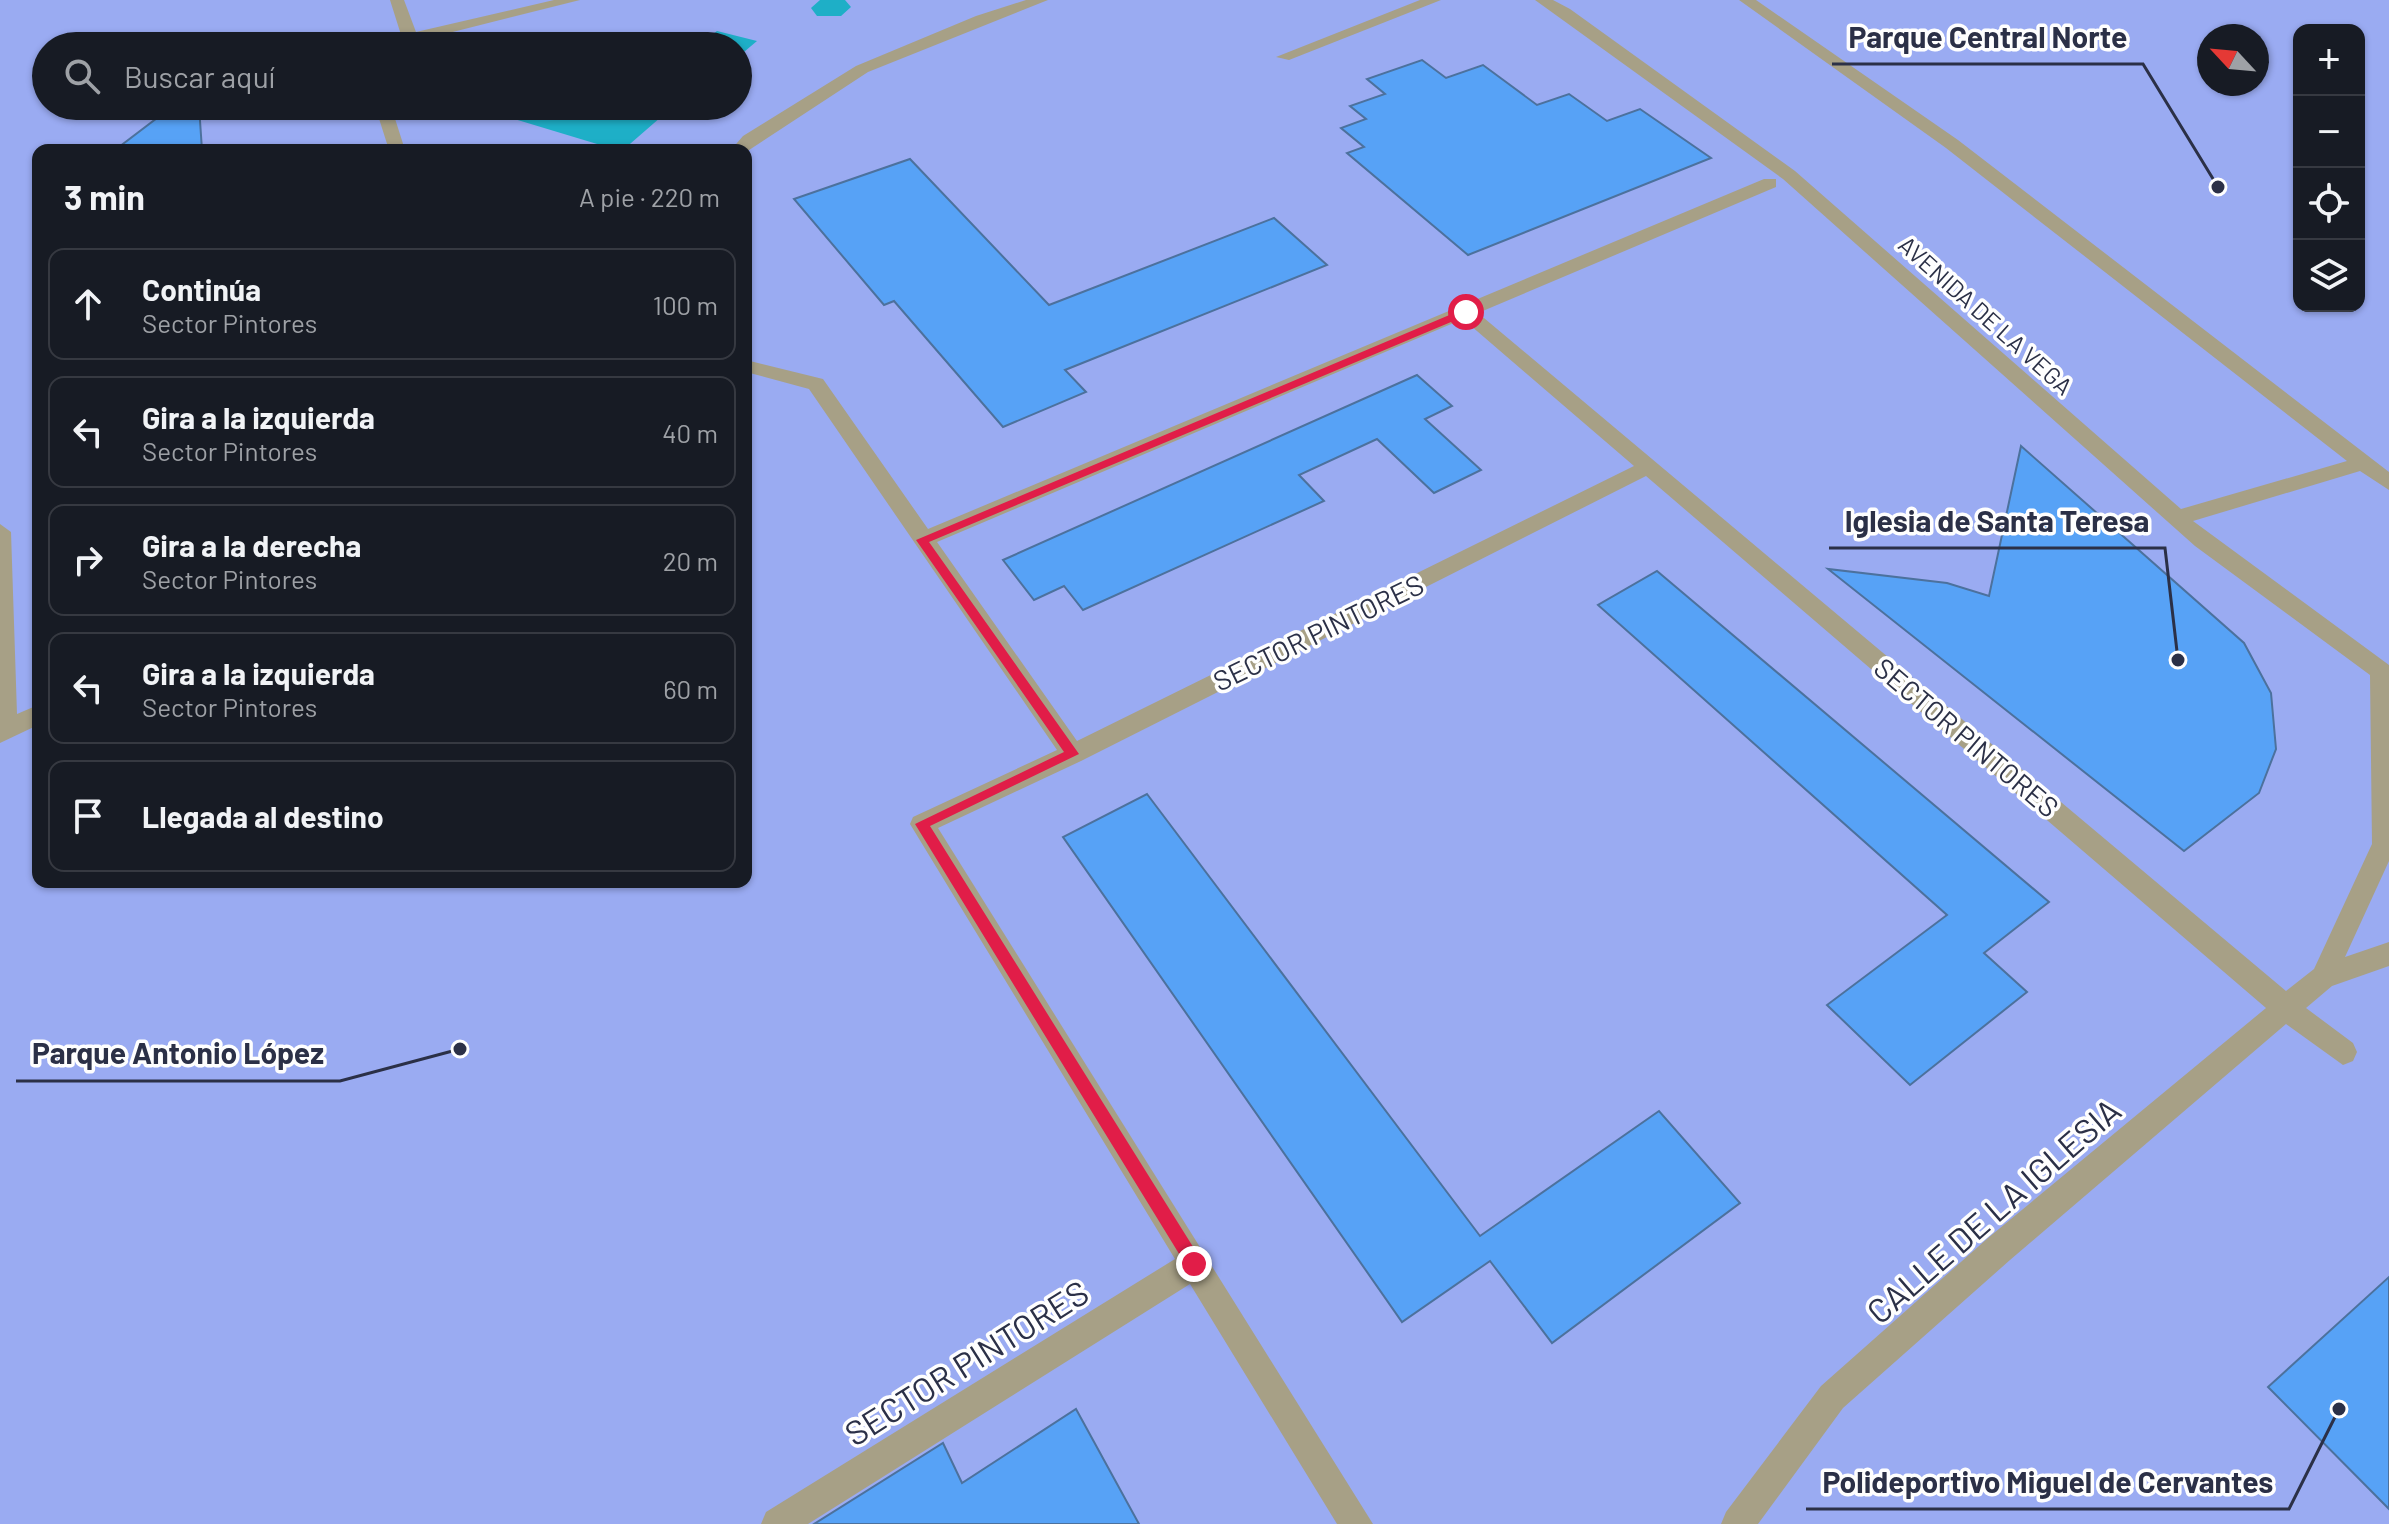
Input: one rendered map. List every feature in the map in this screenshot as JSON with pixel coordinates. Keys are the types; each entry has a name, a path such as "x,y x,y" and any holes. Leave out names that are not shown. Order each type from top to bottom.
{"street":[{"path":"397,0 406,32"},
{"path":"448,32 573,0"},
{"path":"745,144 862,69 981,19 1041,0"},
{"path":"1284,57 1434,0"},
{"name":"AVENIDA DE LA VEGA","path":"1542,0 1565,12 1789,175 2177,518 2386,672"},
{"path":"1746,0 1952,144 2360,464 2389,483"},
{"path":"387,120 395,144"},
{"path":"922,540 1770,183"},
{"name":"SECTOR PINTORES","path":"1466,312 2286,1008 2343,1052"},
{"path":"752,368 816,384 1073,754"},
{"path":"2177,518 2360,464"},
{"name":"SECTOR PINTORES","path":"1356,1524 922,824 1073,754 1648,467"},
{"path":"0,532 3,732 32,717"},
{"path":"2386,672 2389,703"},
{"name":"CALLE DE LA IGLESIA","path":"2323,977 2384,844 2386,672"},
{"name":"CALLE DE LA IGLESIA","path":"1738,1524 1832,1397 1999,1249 2323,977 2389,954"},
{"name":"SECTOR PINTORES","path":"778,1524 1194,1264"}],"shaded area":[{"path":"0,0 2389,0 2389,1524 0,1524"},
{"path":"820,0 845,0 851,7 841,16 817,16 811,8"},
{"path":"518,120 658,120 630,144 597,144"}],"building":[{"path":"1422,60 1446,78 1483,65 1537,105 1569,94 1607,121 1640,109 1711,158 1468,255 1347,153 1364,147 1341,128 1366,119 1350,106 1385,94 1367,79"},
{"path":"155,120 200,120 202,144 123,144"},
{"path":"910,159 1049,305 1274,218 1327,265 1065,370 1086,392 1003,427 894,301 884,305 794,199"},
{"path":"1417,375 1452,406 1425,419 1481,470 1434,493 1377,439 1299,475 1324,501 1083,610 1064,586 1034,600 1003,560"},
{"path":"2021,446 2244,643 2271,693 2276,749 2259,793 2184,851 1828,569 1947,583 1989,596"},
{"path":"1657,571 2049,902 1984,953 2027,992 1910,1085 1827,1005 1947,915 1598,605"},
{"path":"1147,794 1480,1236 1659,1111 1740,1203 1552,1343 1490,1261 1402,1322 1063,837"},
{"path":"2389,1277 2389,1509 2268,1387"},
{"path":"1076,1409 1139,1524 814,1524 943,1443 962,1483"}],"place":[{"name":"Parque Central Norte","path":"2218,187"},
{"name":"Iglesia de Santa Teresa","path":"2178,660"},
{"name":"Parque Antonio López","path":"460,1049"},
{"name":"Polideportivo Miguel de Cervantes","path":"2339,1409"}],"route":[{"path":"1194,1264 922,824 1073,754 922,540 1466,312"}]}
